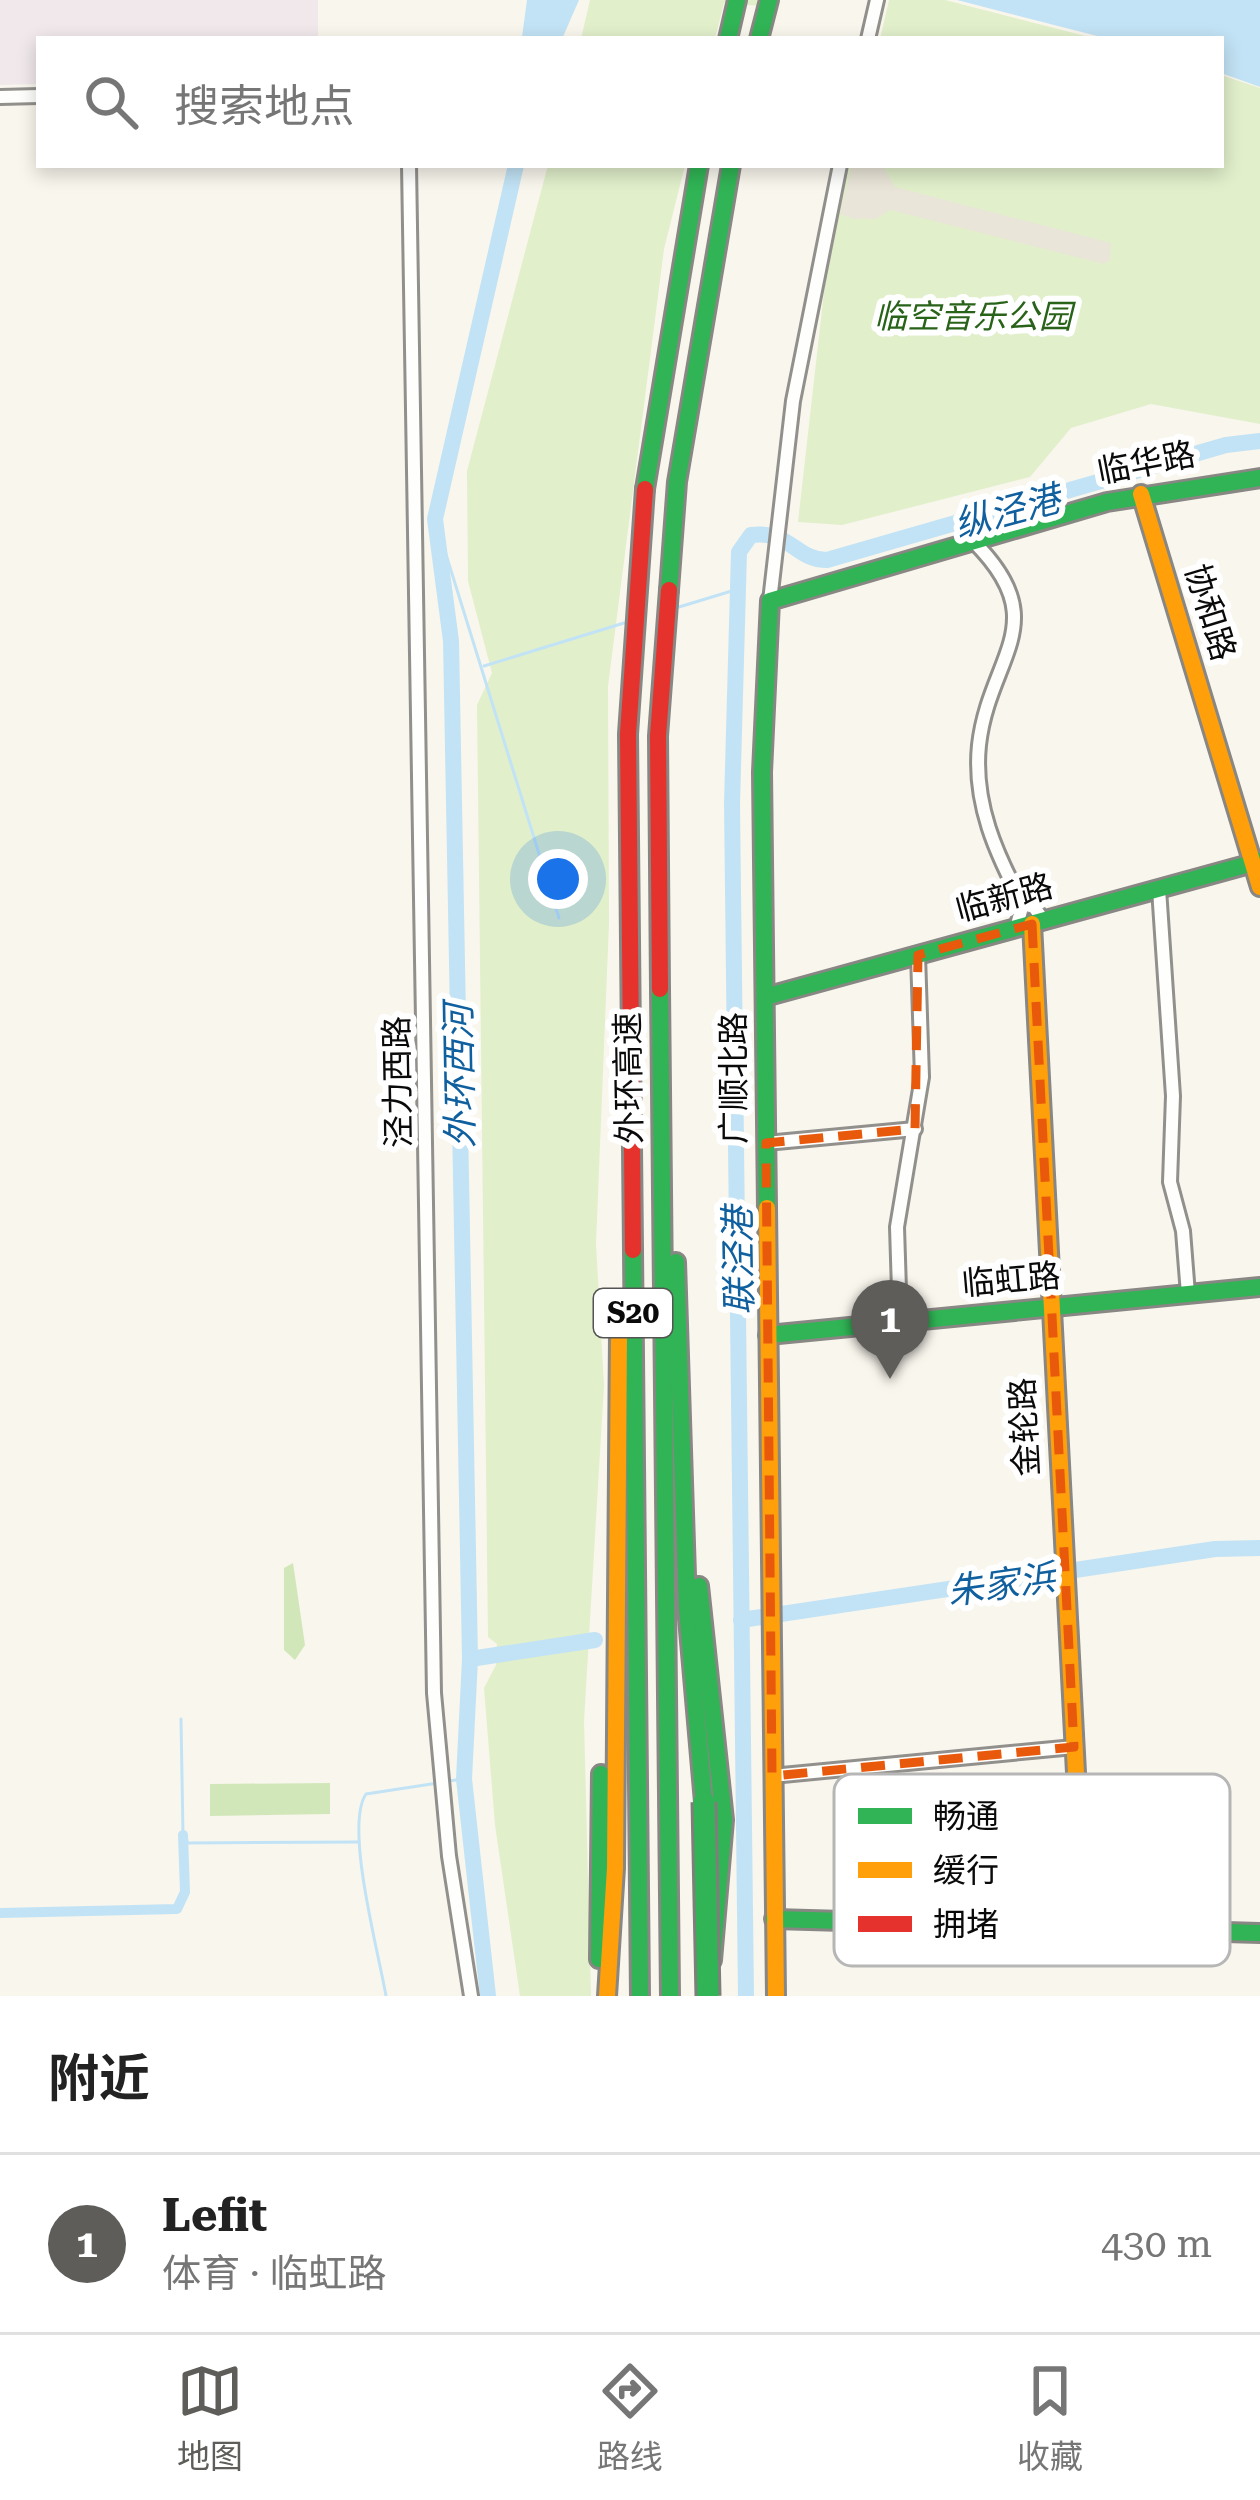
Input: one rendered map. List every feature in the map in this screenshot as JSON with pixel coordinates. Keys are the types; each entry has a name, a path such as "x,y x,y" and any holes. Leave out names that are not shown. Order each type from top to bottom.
{"main road":[{"path":"729,36 737,0"},
{"path":"760,36 769,0"},
{"name":"外环高速","path":"640,1996 627,804 633,620 654,415 698,168"},
{"name":"外环高速","path":"670,1996 658,805 664,610 685,421 730,168"},
{"name":"临华路","path":"770,601 1141,494 1260,478"},
{"name":"协和路","path":"1141,494 1257,862 1260,887"},
{"name":"广顺北路","path":"770,601 762,772 776,1996"},
{"name":"临新路","path":"765,997 1029,919 1257,862"},
{"name":"金轮路","path":"1029,919 1076,1774"},
{"path":"605,1996 615,1764 617,1468 630,1016"},
{"path":"660,1016 684,1462 687,1607 704,1802 707,1996"},
{"name":"临虹路","path":"768,1335 1260,1287"},
{"path":"684,1462 725,1839 723,1905 707,1996"},
{"path":"605,1996 597,1891 604,1619 617,1468"},
{"path":"774,1919 834,1921"},
{"path":"1230,1932 1260,1933"}],"street":[{"path":"869,36 877,0"},
{"path":"0,97 36,96"},
{"name":"泾力西路","path":"410,168 434,1693 441,1782 471,1996"},
{"name":"广顺北路","path":"770,601 777,522 813,287 839,168"},
{"path":"973,541 1001,570 1015,610 1015,640 983,720 978,770 986,822 1029,919"},
{"path":"1159,889 1173,1096 1170,1182 1183,1231 1188,1294"},
{"path":"900,1322 897,1227 922,1077 918,955"},
{"path":"766,1143 914,1129"},
{"path":"772,1776 1074,1747"}],"highlighted area":[{"path":"1032,924 1074,1747 772,1776 766,1143 915,1129 918,955"}],"shaded area":[{"path":"0,0 318,0 318,36 36,36 36,84 0,85"},
{"path":"851,168 884,168 895,187 1111,243 1110,260 1104,264 890,210 876,219 840,214"}],"green space":[{"path":"590,0 761,0 760,6 724,3 716,36 582,36"},
{"path":"889,0 945,0 1085,36 881,36"},
{"name":"临空音乐公园","path":"1224,76 1260,88 1260,424 1151,404 1071,428 1030,477 842,525 798,522 830,239 848,168 1224,168"},
{"path":"547,168 684,168 664,249 608,686 609,923 596,1244 604,1385 584,1721 591,1996 520,1996 495,1825 484,1688 496,1665 497,1644 488,1637 477,705 492,673 468,581 467,471"},
{"path":"293,1563 305,1645 295,1660 284,1650 284,1568"},
{"path":"330,1783 330,1814 210,1816 210,1784"}],"water":[{"path":"527,0 579,0 563,36 522,36"},
{"path":"957,0 1260,0 1260,87 1224,74 1224,36 1097,36"}],"waterway":[{"name":"外环西河","path":"488,1996 464,1779 470,1659 451,641 435,519 515,168"},
{"name":"联泾港","path":"746,1996 732,804 739,552 751,535 764,535 827,560 1226,445 1260,441"},
{"path":"435,519 559,918"},
{"path":"679,607 735,590"},
{"path":"484,666 624,623"},
{"name":"朱家浜","path":"741,1620 1215,1549 1260,1548"},
{"path":"470,1659 595,1640"},
{"path":"181,1719 183,1835 188,1843 359,1842"},
{"path":"448,1781 464,1779"},
{"path":"386,1996 361,1861 360,1810 366,1794 438,1783"},
{"path":"0,1913 177,1909 185,1892 183,1835"}],"traffic: fast":[{"path":"729,36 737,0"},
{"path":"760,36 769,0"},
{"path":"645,489 698,168"},
{"path":"669,590 677,482 730,168"},
{"path":"767,1208 762,772 770,601 1107,502 1260,478"},
{"path":"765,997 1260,861"},
{"path":"660,989 670,1996"},
{"path":"633,1250 640,1996"},
{"path":"676,1262 687,1607 704,1802"},
{"path":"768,1335 1260,1287"},
{"path":"699,1586 724,1820 712,1960"},
{"path":"599,1959 601,1774"},
{"path":"704,1802 708,1996"},
{"path":"774,1919 834,1921"},
{"path":"1230,1932 1260,1933"}],"traffic: slow":[{"path":"1141,494 1260,887"},
{"path":"1032,924 1076,1774"},
{"path":"767,1208 776,1996"},
{"path":"607,1996 615,1868 619,1334"}],"traffic: jam":[{"path":"633,1250 628,734 645,489"},
{"path":"660,989 658,736 669,590"}],"place":[{"name":"Lefit","path":"890,1379"}],"water label":[{"name":"纵泾港","path":"1007,511"}]}
